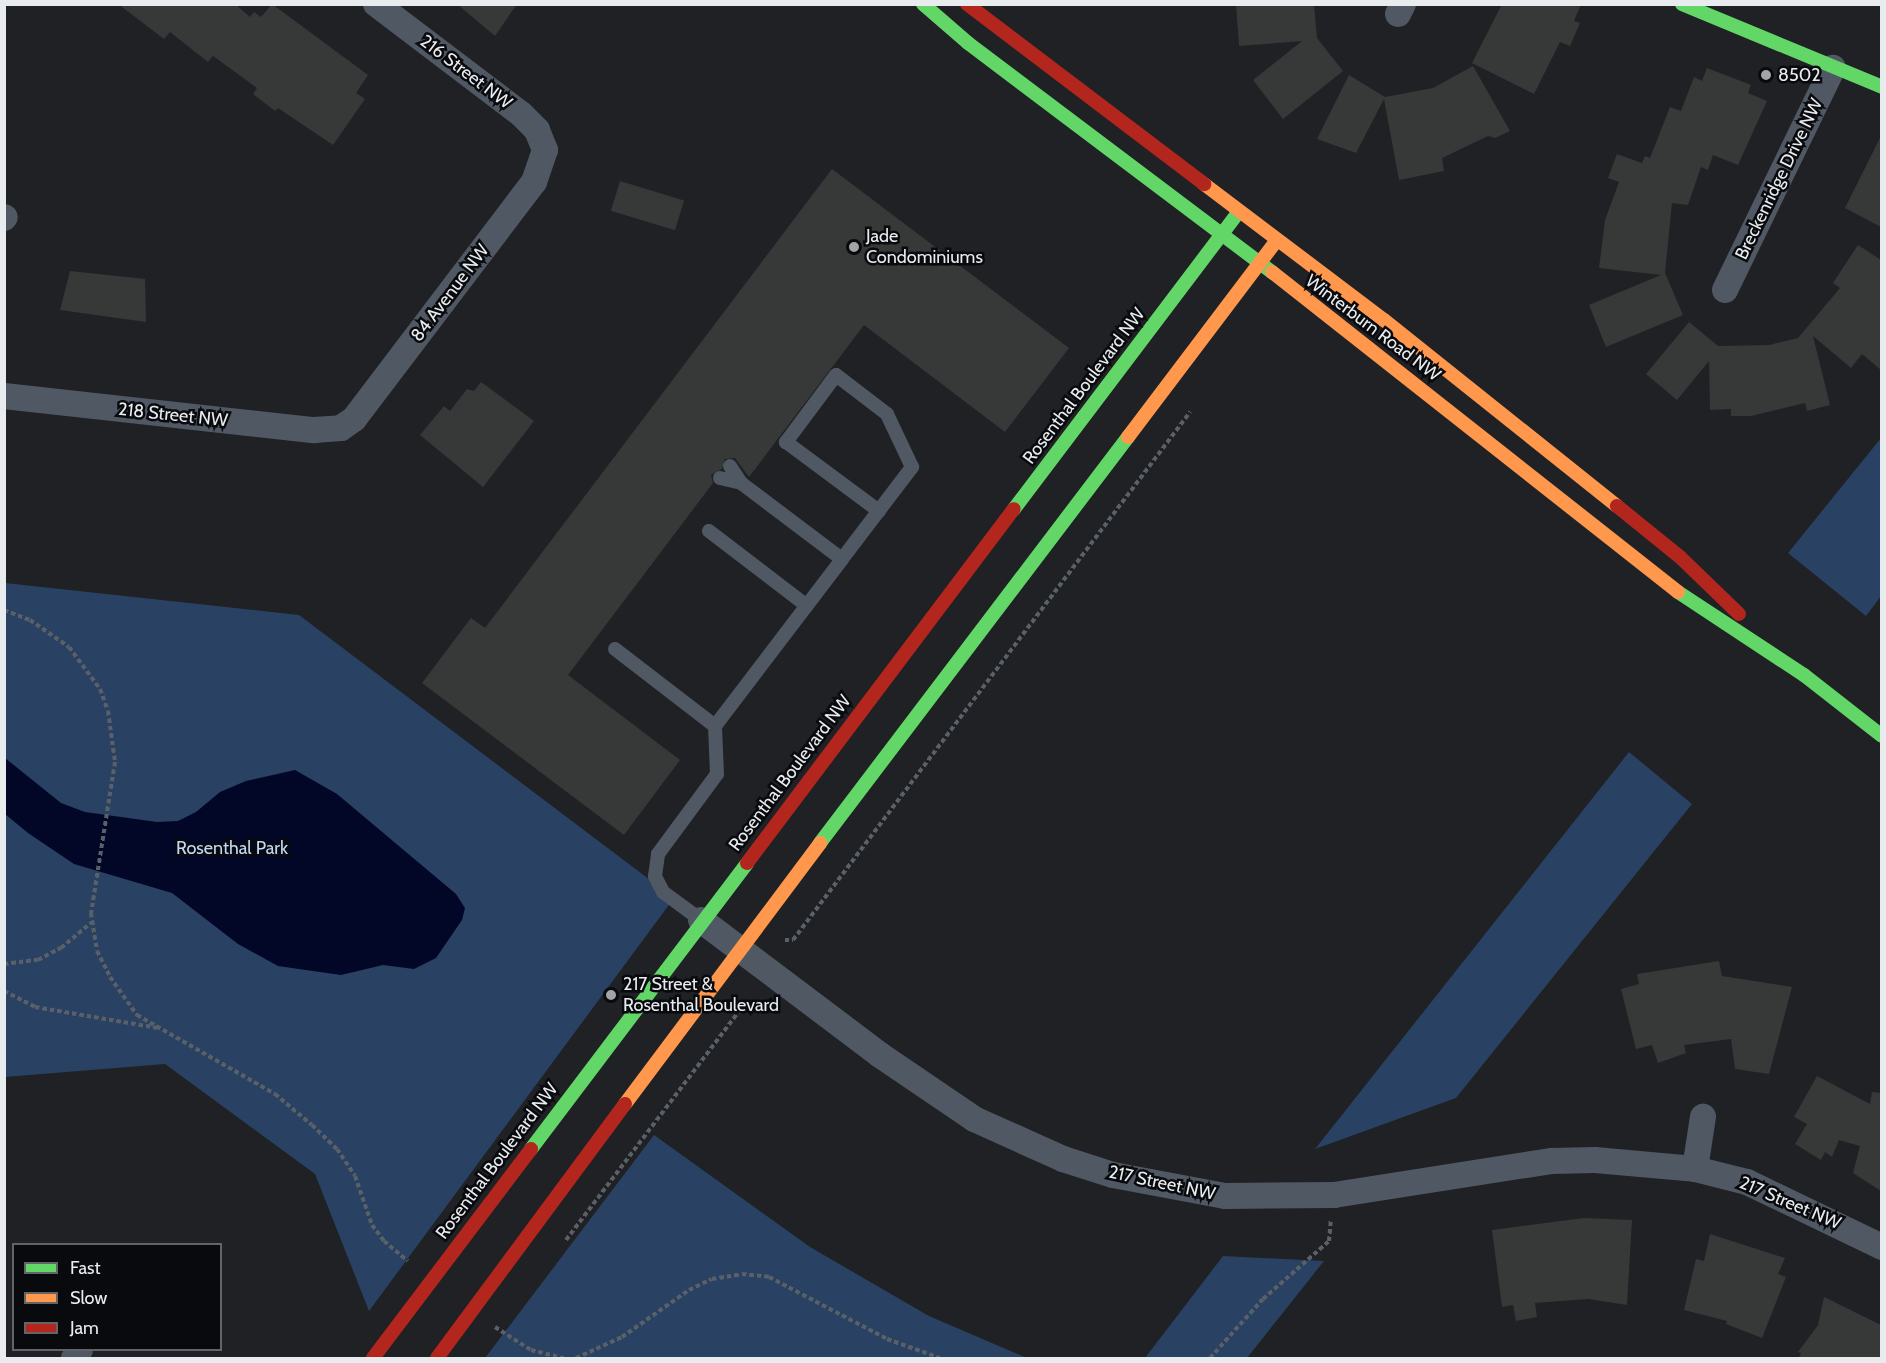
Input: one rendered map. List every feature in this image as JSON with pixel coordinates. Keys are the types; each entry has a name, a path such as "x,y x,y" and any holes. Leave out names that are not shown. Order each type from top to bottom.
{"street":[{"name":"216 Street NW","path":"376,4 520,114 537,130 545,150"},
{"name":"Winterburn Road NW","path":"923,4 968,44 1364,342 1660,579 1804,675 1881,736"},
{"name":"Winterburn Road NW","path":"968,4 1384,320 1680,557 1804,675"},
{"path":"1682,4 1833,69 1881,87"},
{"name":"Breckenridge Drive NW","path":"1725,290 1833,69"},
{"name":"84 Avenue NW","path":"341,428 364,406 534,182 545,150"},
{"name":"Rosenthal Boulevard NW","path":"373,1359 701,920 1239,212"},
{"path":"437,1359 740,949 1277,240"},
{"name":"218 Street NW","path":"4,396 314,430 341,428"},
{"name":"217 Street NW","path":"701,920 879,1055 974,1119 1063,1159 1113,1175 1225,1196 1323,1196 1552,1161 1594,1160 1695,1169 1756,1186 1881,1247"},
{"path":"1695,1169 1703,1117"}],"lane":[{"path":"701,920 663,892 655,876 658,854 717,774 715,726 807,606 842,559 879,511 912,467 887,414 836,375 786,442 879,511"},
{"path":"730,466 741,483 842,559"},
{"path":"720,478 741,483"},
{"path":"709,531 807,606"},
{"path":"615,649 715,726"}],"path":[{"path":"785,940 793,940 1190,412"},
{"path":"4,610 49,632 85,664 108,711 115,762 91,913 97,951 124,999 137,1015 275,1094 312,1125 337,1149 355,1176 372,1225 384,1241 414,1265"},
{"path":"4,964 38,960 61,948 92,922"},
{"path":"4,992 35,1007 161,1029"},
{"path":"563,1244 743,1006 741,998"},
{"path":"1210,1359 1263,1299 1329,1241 1331,1222"},
{"path":"576,1359 622,1337 690,1290 712,1279 742,1274 769,1277 789,1285 886,1339 940,1359"},
{"path":"491,1339 505,1320"},
{"path":"486,1321 531,1350 564,1359"}],"green space":[{"path":"1881,438 1881,596 1866,616 1788,553"},
{"name":"Rosenthal Park","path":"5,583 299,615 674,898 369,1311 315,1174 165,1064 5,1077"},
{"path":"1629,752 1692,804 1456,1098 1315,1149"},
{"path":"654,1135 810,1247 929,1316 1027,1358 485,1358"},
{"path":"1223,1256 1324,1261 1247,1358 1145,1358"}],"shaded area":[{"path":"5,758 61,803 85,812 157,822 178,821 196,812 220,792 246,781 295,770 337,794 456,894 465,908 462,920 436,958 414,969 383,965 341,975 278,966 238,944 172,893 74,864 28,833 5,814"}],"building":[{"path":"118,4 235,4 250,17 254,12 261,17 272,4 368,75 356,93 365,99 333,145 278,108 275,111 253,94 257,88 213,56 208,62 170,32 164,39"},
{"path":"457,4 517,4 495,36"},
{"path":"1236,4 1314,4 1317,38 1343,71 1283,119 1253,80 1302,41 1239,46"},
{"path":"1502,4 1581,4 1574,21 1580,23 1570,46 1560,42 1534,94 1472,63"},
{"path":"1473,66 1510,131 1495,138 1488,136 1442,158 1444,171 1399,180 1384,99 1356,153 1317,139 1349,75 1385,97 1433,88"},
{"path":"1707,68 1751,85 1748,93 1767,101 1738,165 1713,155 1708,170 1701,167 1688,205 1672,203 1665,273 1683,315 1606,347 1589,305 1661,275 1599,268 1605,220 1619,182 1608,178 1617,154 1642,163 1645,156 1650,158 1670,107 1681,111 1694,77 1702,81"},
{"path":"1881,136 1881,227 1845,208"},
{"path":"832,169 1069,348 1005,432 864,325 749,477 735,458 725,459 722,469 711,475 713,483 568,675 680,760 624,835 422,683 471,618 485,628"},
{"path":"620,181 684,201 675,230 611,211"},
{"path":"1858,245 1881,260 1881,370 1862,354 1851,368 1813,336 1830,405 1807,411 1805,403 1751,416 1731,416 1731,409 1710,410 1709,361 1677,400 1646,374 1689,322 1718,346 1769,345 1798,338 1840,288 1833,283"},
{"path":"70,271 145,279 146,322 60,310"},
{"path":"481,382 534,421 483,487 420,435 444,406 450,411 467,389 474,391"},
{"path":"1719,961 1722,976 1792,987 1769,1074 1735,1069 1731,1039 1684,1045 1686,1053 1658,1063 1652,1045 1636,1049 1621,989 1639,984 1637,974"},
{"path":"1817,1076 1870,1104 1872,1092 1881,1093 1881,1191 1853,1173 1860,1146 1839,1140 1832,1157 1825,1152 1821,1160 1795,1144 1807,1124 1794,1117"},
{"path":"1584,1218 1632,1220 1627,1305 1588,1299 1535,1303 1537,1317 1516,1321 1513,1305 1502,1307 1492,1230"},
{"path":"1710,1234 1785,1258 1778,1274 1786,1277 1762,1338 1726,1324 1727,1321 1684,1310 1696,1259 1704,1261"},
{"path":"1824,1297 1881,1325 1881,1359 1798,1359 1801,1353 1798,1352 1818,1325"}],"traffic: fast":[{"path":"923,4 968,43 1272,272"},
{"path":"1682,4 1882,87"},
{"path":"1014,509 1239,211"},
{"path":"820,843 1128,437"},
{"path":"1678,592 1804,675 1882,736"},
{"path":"531,1149 747,863"}],"traffic: slow":[{"path":"1204,184 1384,320 1617,506"},
{"path":"1128,437 1277,240"},
{"path":"1272,272 1678,592"},
{"path":"625,1104 820,843"}],"traffic: jam":[{"path":"967,4 1204,184"},
{"path":"1617,506 1680,557 1739,614"},
{"path":"747,863 1014,509"},
{"path":"437,1358 625,1104"},
{"path":"373,1358 531,1149"}],"place":[{"name":"8502","path":"1766,75"},
{"name":"Jade Condominiums","path":"854,247"},
{"name":"217 Street & Rosenthal Boulevard","path":"611,995"}]}
